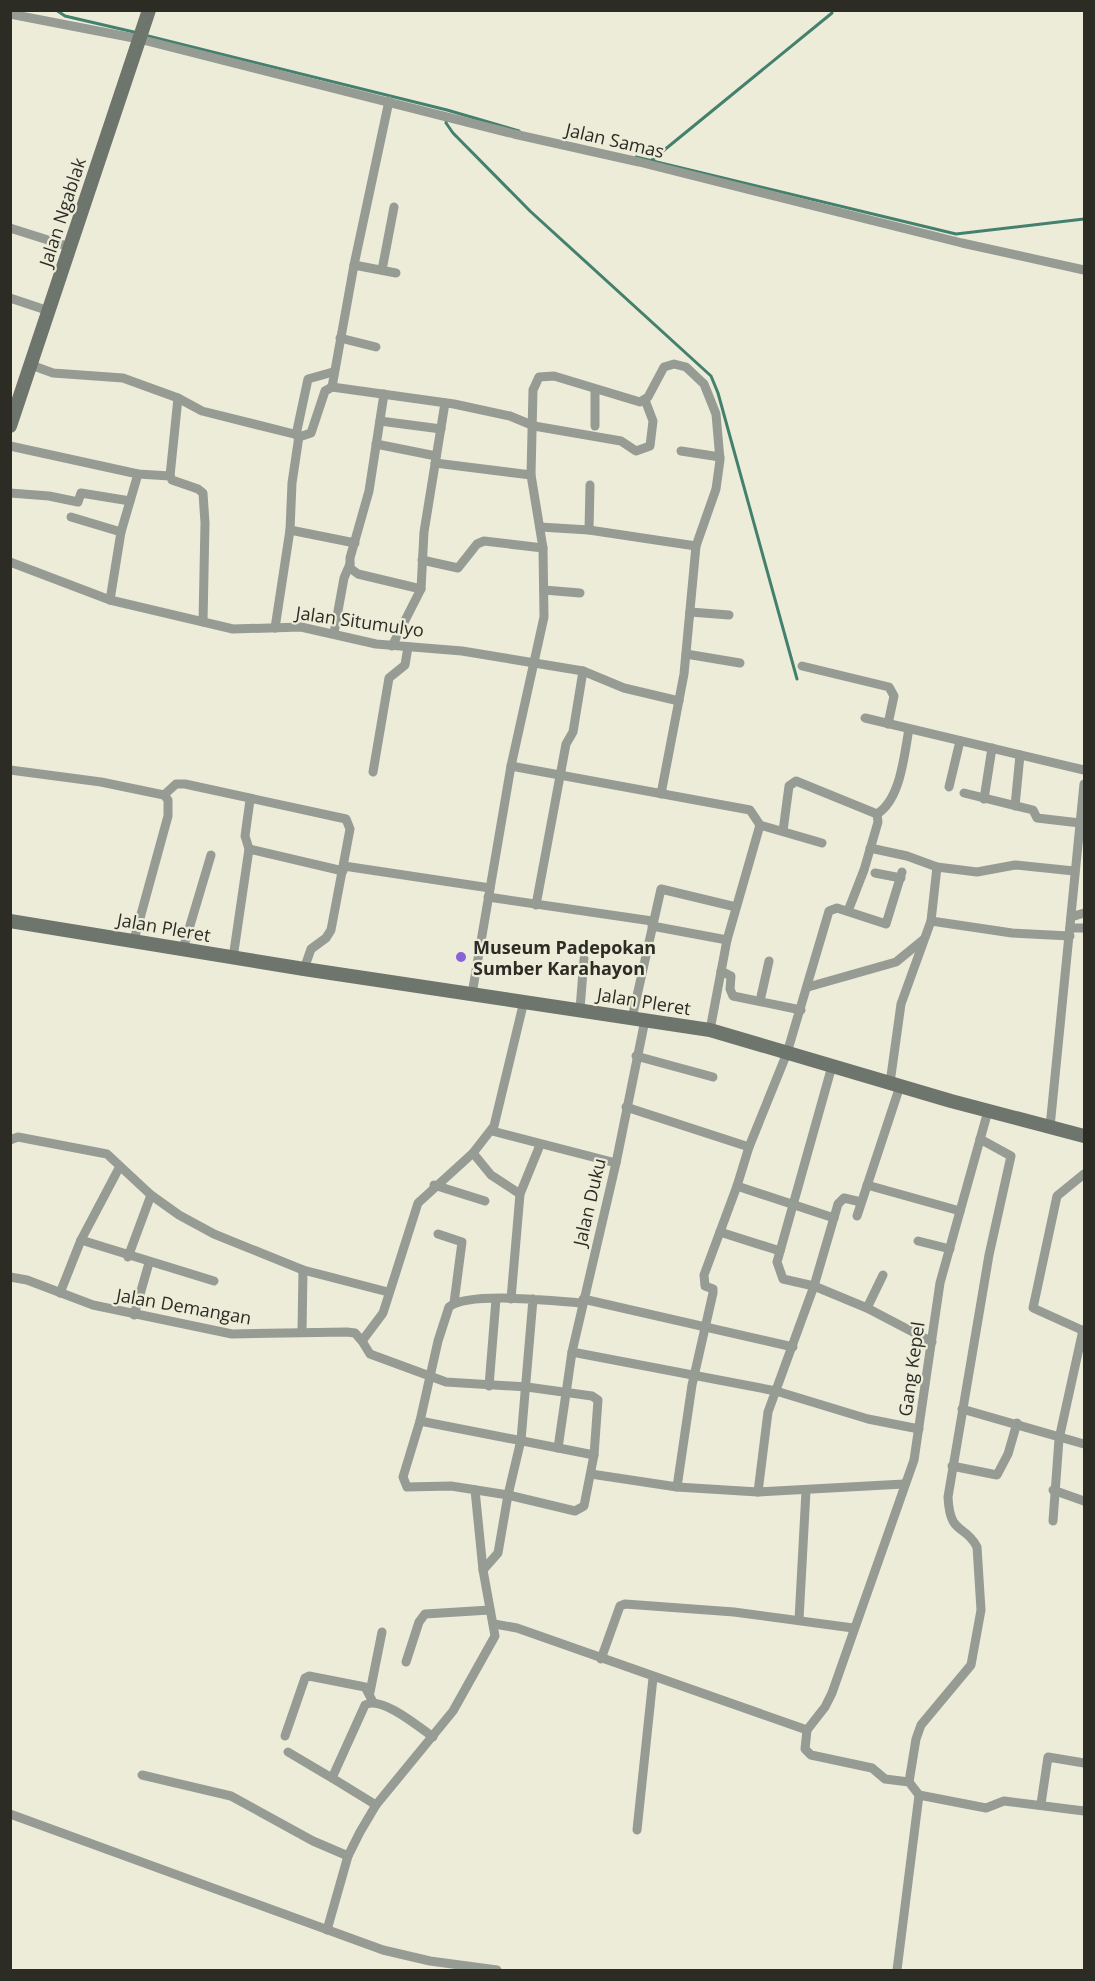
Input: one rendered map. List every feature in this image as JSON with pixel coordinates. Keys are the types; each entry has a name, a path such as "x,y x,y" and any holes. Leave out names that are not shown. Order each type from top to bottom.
{"main road":[{"name":"Jalan Ngablak","path":"10,426 149,10"},
{"name":"Jalan Pleret","path":"10,921 233,958 710,1030 988,1111 1084,1136"}],"street":[{"name":"Jalan Samas","path":"10,14 141,34 438,115 639,162 962,243 1084,270"},
{"path":"332,387 354,265 389,101"},
{"path":"382,270 394,207"},
{"path":"10,228 70,247"},
{"path":"354,265 396,273"},
{"path":"10,298 49,311"},
{"path":"340,338 376,347"},
{"path":"472,994 511,766 544,617 543,548 531,475 534,426 532,390 539,377 554,376 636,402 645,400 664,367 669,364 686,367 698,376 710,395 716,414 720,457 716,489 696,546 687,654 661,794"},
{"path":"31,365 53,373 123,378 178,398 202,411 298,435 311,433 325,391 332,387 445,403 510,416 534,426 621,441 635,450 640,450 650,447 650,430 653,424 645,400"},
{"path":"275,628 290,530 292,483 298,435 308,379 333,372"},
{"path":"595,390 595,426"},
{"path":"334,633 344,578 350,564 369,491 384,394"},
{"path":"178,398 170,476 172,480 203,493 206,523 203,622"},
{"path":"393,646 421,589 422,560 445,403"},
{"path":"380,421 441,429"},
{"path":"376,444 436,460 531,475"},
{"path":"10,446 138,474 170,476"},
{"path":"681,451 720,457"},
{"path":"110,600 121,532 138,474"},
{"path":"589,530 590,485"},
{"path":"10,493 49,496 78,502 81,493 130,501"},
{"path":"72,517 121,532"},
{"path":"540,527 589,530 696,546"},
{"path":"290,530 355,543"},
{"path":"422,560 458,568 477,544 484,541 543,548"},
{"name":"Jalan Situmulyo","path":"10,562 110,600 240,630 301,627 393,646 462,651 534,662 584,671 624,688 679,701"},
{"path":"350,564 350,568 358,574 421,589"},
{"path":"544,590 580,593"},
{"path":"690,612 729,615"},
{"path":"373,772 389,678 405,665 408,647"},
{"path":"687,654 740,663"},
{"path":"802,666 889,687 894,696 888,724"},
{"path":"536,905 567,740 573,732 584,671"},
{"path":"865,718 1084,771"},
{"path":"877,814 888,807 901,769 909,729"},
{"path":"949,787 960,741"},
{"path":"984,799 992,748"},
{"path":"1015,806 1020,755"},
{"path":"511,766 750,810 760,825 822,843"},
{"path":"10,770 101,782 164,795 168,800 168,816 134,940"},
{"path":"783,831 789,786 796,782 877,814"},
{"path":"164,795 176,784 184,784 346,819 350,829 331,930 326,938 309,952 304,969"},
{"path":"1050,1127 1084,789"},
{"path":"964,794 1033,810 1037,818 1080,823"},
{"path":"233,958 249,849 244,836 250,800"},
{"path":"848,911 864,870 878,822 877,814"},
{"path":"710,1030 727,940 760,825"},
{"path":"870,848 907,856 937,867 977,872 1021,865 1074,871"},
{"path":"249,849 344,868 489,892 536,905 652,923 727,940"},
{"path":"183,949 211,855"},
{"path":"857,1216 895,1084 899,1011 931,921 937,867"},
{"path":"677,1487 694,1376 714,1293 713,1289 705,1286 704,1275 749,1147 787,1053 829,911 836,907 886,924 902,875 875,873"},
{"name":"Jalan Duku","path":"558,1449 572,1352 616,1163 636,1056 638,1019 652,923 661,890 736,907"},
{"path":"1071,917 1084,913"},
{"path":"931,921 1012,933 1070,932 1084,928"},
{"path":"808,987 896,962 926,938"},
{"path":"580,1009 584,959"},
{"path":"760,1001 769,961"},
{"path":"721,971 731,975 730,989 733,996 801,1010"},
{"path":"524,1001 500,1110 492,1131 473,1153 434,1185 415,1208 380,1319 362,1341 370,1354 430,1377 460,1384 527,1387 566,1392 592,1396 598,1400 594,1455 584,1506 581,1510 451,1486 411,1488 404,1485 403,1477 420,1421 430,1377 446,1312 454,1303 465,1300 496,1299 583,1301 793,1347"},
{"path":"636,1056 713,1077"},
{"path":"832,1066 777,1262 780,1277 788,1281 814,1286 867,1308 932,1342"},
{"path":"626,1107 749,1147"},
{"name":"Gang Kepel","path":"807,1730 828,1701 914,1460 940,1283 988,1111"},
{"path":"492,1131 616,1163"},
{"path":"10,1140 18,1137 103,1153 113,1159 119,1168 151,1195 179,1215 214,1234 303,1270 388,1292"},
{"path":"909,1782 916,1739 921,1725 970,1669 981,1610 977,1547 971,1538 955,1526 948,1508 952,1466 989,1255 1011,1156 980,1139"},
{"path":"511,1299 520,1194 540,1145"},
{"path":"473,1153 491,1175 520,1194"},
{"path":"60,1293 81,1240 119,1168"},
{"path":"1053,1521 1053,1490 1059,1439 1084,1330 1035,1311 1033,1306 1056,1196 1084,1174"},
{"path":"434,1185 485,1201"},
{"path":"867,1185 960,1211"},
{"path":"737,1186 834,1218"},
{"path":"128,1257 151,1195"},
{"path":"758,1492 768,1412 814,1286 838,1204 844,1198 861,1202"},
{"path":"720,1232 780,1251"},
{"path":"438,1234 462,1242 454,1303"},
{"path":"81,1240 128,1257 214,1281"},
{"path":"918,1241 950,1249"},
{"path":"134,1315 149,1263"},
{"path":"302,1332 303,1270"},
{"path":"867,1308 883,1275"},
{"name":"Jalan Demangan","path":"10,1277 86,1303 232,1334 347,1332 355,1333 362,1341"},
{"path":"489,1386 496,1299"},
{"path":"483,1570 498,1553 521,1440 527,1387 532,1299"},
{"path":"572,1352 776,1391 868,1419 919,1429"},
{"path":"962,1409 1017,1423 1059,1439 1084,1444"},
{"path":"420,1421 594,1455"},
{"path":"952,1466 997,1475 1008,1454 1017,1423"},
{"path":"591,1474 677,1487 758,1492 904,1485"},
{"path":"327,1930 348,1856 376,1805 453,1711 492,1644 494,1624 483,1570 475,1490"},
{"path":"1053,1490 1084,1501"},
{"path":"799,1620 806,1491"},
{"path":"601,1659 621,1606 625,1604 676,1606 853,1628"},
{"path":"406,1662 419,1622 425,1614 490,1610"},
{"path":"494,1624 517,1628 653,1678 807,1730 805,1749 811,1755 872,1768 885,1779 909,1782 919,1795 986,1808 1004,1801 1084,1811"},
{"path":"332,1778 365,1705 372,1697 382,1632"},
{"path":"285,1736 305,1678 309,1676 333,1683 361,1686 372,1697 403,1715 433,1737"},
{"path":"637,1830 653,1678"},
{"path":"288,1752 376,1805"},
{"path":"1041,1804 1048,1757 1084,1762"},
{"path":"142,1775 231,1796 313,1841 348,1856"},
{"path":"897,1971 919,1795"},
{"path":"10,1814 397,1954 496,1971"}],"waterway":[{"path":"56,10 65,16 138,33"},
{"path":"652,160 832,13"},
{"path":"144,35 447,110 519,131"},
{"path":"447,118 446,123 453,133 530,211 711,376 718,393 797,679"},
{"path":"636,157 956,234 1084,219"}],"place":[{"name":"Museum Padepokan Sumber Karahayon","path":"461,957"}]}
